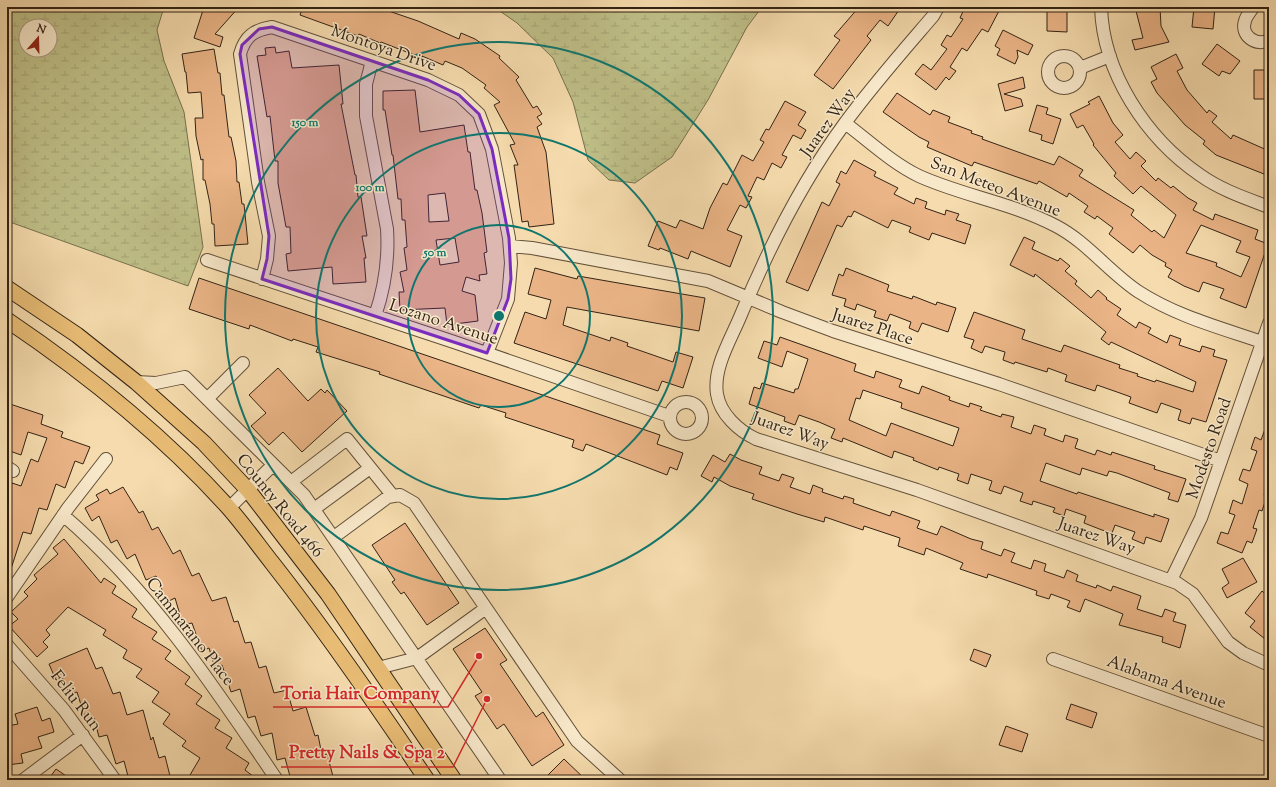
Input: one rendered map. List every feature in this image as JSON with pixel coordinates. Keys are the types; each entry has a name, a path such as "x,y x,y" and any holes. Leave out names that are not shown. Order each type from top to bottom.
{"main road":[{"name":"County Road 466","path":"7,288 77,335 136,382 204,443 248,490 328,594 454,780"},
{"path":"7,320 62,357 111,395 184,461 229,508 310,611 427,780"}],"street":[{"name":"Juarez Way","path":"938,7 845,123 812,171 789,213 762,264 717,375 717,396 724,410 744,433 756,439 918,490 1171,580 1193,594 1206,609 1216,627 1228,642 1243,653 1269,665"},
{"path":"1101,7 1106,42 1115,71 1137,112 1157,138 1182,162 1222,189 1269,207"},
{"path":"1253,7 1245,20 1244,28 1246,35 1251,40 1258,42 1269,40"},
{"name":"Montoya Drive","path":"262,279 267,259 269,236 258,182 240,66 240,54 242,45 249,36 259,29 272,28 372,61 441,86 459,95 479,114 492,149 510,246 511,263 508,299 487,354"},
{"path":"1080,68 1110,56"},
{"path":"372,61 366,84 366,116 387,229 388,247 385,280 375,316"},
{"name":"San Meteo Avenue","path":"845,123 902,166 919,175 940,184 1021,210 1058,227 1137,291 1159,304 1262,342"},
{"name":"Juarez Place","path":"510,246 532,248 708,281 782,312 833,331 999,384 1222,461"},
{"name":"Lozano Avenue","path":"207,260 669,416"},
{"name":"Modesto Road","path":"1171,580 1193,539 1222,461 1269,323"},
{"path":"207,399 243,363"},
{"path":"136,382 156,383 185,377 304,495 500,780"},
{"path":"291,482 347,440 393,496"},
{"path":"7,597 63,515 106,459"},
{"path":"229,508 273,465"},
{"path":"314,510 370,468"},
{"path":"334,537 388,497 400,495 414,503 577,741 620,780"},
{"name":"Cammarano Place","path":"63,515 118,567 171,628 277,780"},
{"path":"378,668 417,658 486,608"},
{"name":"Feliu Run","path":"7,645 46,687 83,735 114,780"},
{"name":"Alabama Avenue","path":"1053,658 1269,736"},
{"path":"23,780 83,735"}],"highlighted area":[{"path":"272,27 428,80 459,95 479,114 492,149 509,238 511,279 508,299 487,353 262,279 267,259 269,236 240,54 242,45 259,29"}],"green space":[{"path":"7,7 164,7 157,30 164,61 184,112 203,247 188,286 7,221"},
{"path":"494,7 762,7 747,27 708,100 672,157 635,183 609,180 588,160 573,102 553,58 517,23"}],"building":[{"path":"204,7 239,7 215,34 223,37 220,47 194,38"},
{"path":"303,7 377,7 418,21 459,39 461,33 475,39 500,56 499,58 519,77 516,80 533,108 537,106 542,114 537,117 542,124 537,127 546,152 554,224 529,227 528,221 522,222 514,165 518,165 510,145 515,144 494,105 500,102 484,88 486,85 462,68 445,61 443,65 422,56 422,58 359,34 358,36 300,15"},
{"path":"859,7 901,7 888,26 880,20 867,36 871,40 833,89 814,75 840,40 834,36"},
{"path":"965,7 1001,7 988,32 982,29 967,51 962,48 950,67 956,71 949,80 946,77 936,90 915,74 923,64 931,70 947,49 941,45 947,35 951,37 963,19 960,18"},
{"path":"1047,7 1067,7 1067,32 1047,31"},
{"path":"1135,7 1160,7 1161,26 1169,42 1135,50 1132,40 1143,38"},
{"path":"1194,7 1215,7 1213,29 1192,27"},
{"path":"1003,30 1033,45 1028,55 1017,50 1018,57 1015,64 997,55 1000,49 995,46"},
{"path":"1217,44 1240,61 1230,74 1222,71 1219,76 1202,64"},
{"path":"275,47 276,53 289,51 292,68 339,65 343,104 341,104 356,175 358,197 361,197 367,236 362,236 366,258 364,258 366,282 333,284 332,267 288,271 286,254 291,253 290,227 286,227 278,183 278,161 275,161 270,116 267,117 257,56 266,55 265,48"},
{"path":"214,49 218,73 220,73 222,95 224,95 229,137 231,137 236,161 237,182 239,182 242,204 244,204 248,244 215,246 214,224 212,224 205,180 203,180 203,159 201,160 196,136 195,118 203,118 201,92 188,93 186,72 182,54"},
{"path":"1176,54 1183,68 1177,71 1187,90 1207,113 1209,110 1217,116 1212,122 1231,139 1233,135 1269,151 1269,176 1216,155 1203,144 1205,141 1185,125 1157,93 1151,82 1157,79 1151,67"},
{"path":"1254,70 1267,70 1269,99 1254,99"},
{"path":"1023,77 1025,88 1004,94 1021,99 1023,106 1005,111 998,84"},
{"path":"415,90 420,132 464,125 468,152 470,152 475,190 477,190 482,213 487,252 484,253 487,274 479,275 480,281 466,277 462,291 475,295 478,321 447,325 445,308 400,310 399,292 404,292 400,272 407,270 404,248 407,247 405,220 402,220 401,199 398,199 393,155 385,110 383,110 383,91","holes":["445,193 449,221 429,222 428,195","455,238 459,262 440,265 436,240"]},
{"path":"897,93 930,115 933,110 950,117 948,122 972,131 971,133 983,137 982,139 1054,165 1059,156 1083,170 1079,176 1134,210 1131,215 1152,232 1154,230 1164,238 1176,215 1141,186 1133,194 1114,176 1116,173 1093,145 1094,144 1083,125 1077,128 1070,114 1090,104 1088,102 1099,96 1113,123 1123,135 1115,142 1130,159 1136,152 1146,161 1141,166 1156,181 1158,178 1171,188 1173,186 1197,203 1193,210 1213,220 1215,214 1258,230 1255,239 1268,244 1246,308 1220,298 1224,289 1203,282 1199,292 1168,277 1172,270 1165,266 1166,263 1152,255 1140,245 1133,253 1109,234 1113,228 1097,216 1095,219 1084,212 1088,206 1069,193 1067,197 1039,181 1037,184 974,162 972,166 927,147 929,142 919,137 883,112","holes":["1201,225 1241,241 1236,252 1250,257 1241,277 1216,266 1217,263 1186,253"]},
{"path":"785,101 806,112 798,125 806,130 801,139 793,135 782,155 787,157 781,168 772,163 764,180 757,177 748,196 752,197 746,208 740,205 727,230 742,236 730,267 691,251 688,259 660,248 659,250 648,246 658,221 676,228 680,220 703,229 710,208 723,183 727,185 742,155 753,161 764,142 760,140 766,129 769,130"},
{"path":"1037,105 1048,108 1046,114 1061,119 1053,144 1041,140 1042,135 1029,131"},
{"path":"854,160 876,172 874,176 898,188 894,194 914,204 916,198 927,202 925,208 945,215 946,210 959,214 956,220 971,225 965,244 932,233 929,240 909,232 911,227 892,220 888,228 854,211 851,217 848,216 842,227 837,225 808,291 786,282 822,202 829,206 840,184 836,182 841,171 846,174"},
{"path":"1024,237 1035,242 1032,249 1058,261 1060,258 1070,266 1065,271 1077,281 1075,284 1091,298 1098,290 1107,298 1106,299 1121,309 1117,315 1136,328 1139,322 1151,328 1148,333 1167,343 1170,335 1181,339 1179,345 1200,352 1202,346 1215,350 1213,356 1227,360 1206,422 1192,418 1190,424 1178,420 1181,410 1161,403 1157,413 1129,403 1131,397 1097,385 1095,391 1065,381 1067,375 1048,368 1047,372 1015,362 1014,364 1003,360 1005,352 985,346 982,353 971,348 974,340 964,337 974,312 1025,330 1022,339 1061,352 1064,345 1120,365 1119,368 1138,374 1137,376 1155,382 1156,380 1193,392 1196,382 1111,342 1109,345 1101,339 1106,332 1064,297 1035,274 1034,277 1010,265"},
{"path":"535,268 577,279 578,276 705,298 699,331 567,307 563,325 610,341 611,337 628,343 627,346 673,362 676,352 693,357 683,388 662,381 658,391 514,343 525,312 546,319 551,300 528,294"},
{"path":"846,268 889,285 887,291 912,299 913,296 936,305 937,302 956,308 948,332 922,323 918,332 909,328 911,322 890,314 887,321 874,317 876,311 857,304 855,310 844,306 846,299 832,295 839,274 843,276"},
{"path":"199,278 660,435 657,444 683,453 677,470 670,467 667,475 586,444 583,451 572,447 574,440 505,417 506,413 481,405 479,408 379,374 380,372 316,352 318,347 293,339 292,341 250,325 249,329 189,309"},
{"path":"780,337 856,364 854,371 874,378 876,371 902,380 899,387 919,394 922,386 950,397 949,400 969,407 970,403 982,407 980,410 1001,417 1002,414 1014,417 1011,427 1031,434 1034,425 1046,429 1044,435 1063,442 1065,435 1078,439 1075,448 1095,455 1097,450 1111,455 1112,452 1155,466 1154,469 1186,479 1178,502 1168,499 1170,493 1117,473 1109,471 1107,476 1082,468 1080,475 1046,463 1040,481 1077,494 1078,492 1154,517 1154,514 1169,519 1161,542 1146,537 1144,544 1132,539 1135,532 1115,525 1112,533 1102,530 1084,523 1086,516 1066,509 1064,516 1053,512 1055,508 1033,501 1032,505 1020,501 1023,493 1004,486 1001,494 989,490 992,481 971,474 968,484 957,480 959,474 939,467 938,470 913,460 914,458 894,451 892,458 843,438 842,442 831,438 835,429 819,422 799,415 795,425 784,421 785,417 749,404 754,387 760,389 762,383 794,393 795,389 798,389 808,359 787,351 782,367 758,358 764,341 777,345","holes":["863,390 902,403 901,408 959,428 953,446 891,423 886,436 849,420 856,398 860,399"]},
{"path":"278,368 308,401 321,389 325,393 327,390 347,411 302,452 283,432 269,445 251,426 266,413 249,395"},
{"path":"7,403 43,415 41,424 63,432 61,437 90,447 83,464 75,461 65,488 56,484 47,510 39,508 31,534 23,532 9,575 7,575 7,500 12,483 21,486 31,459 38,462 47,438 28,432 21,455 7,450"},
{"path":"1268,421 1269,481 1264,495 1267,496 1262,511 1259,510 1253,528 1257,529 1252,543 1247,541 1242,553 1217,543 1221,532 1228,534 1235,515 1229,513 1233,500 1242,504 1248,484 1239,480 1243,469 1250,471 1257,451 1251,449 1255,437 1261,440"},
{"path":"730,454 741,460 762,467 759,474 779,481 782,474 794,478 790,487 810,494 813,485 823,489 822,492 843,499 844,496 854,499 853,503 890,516 892,511 920,521 917,528 937,535 941,526 971,539 983,542 981,549 1001,556 1004,549 1015,553 1011,562 1031,569 1034,560 1046,564 1044,571 1064,578 1067,570 1078,575 1076,581 1096,588 1097,585 1111,591 1113,586 1141,596 1137,609 1162,617 1165,609 1176,613 1173,621 1186,625 1180,648 1162,642 1163,637 1119,625 1123,614 1085,599 1080,612 1067,607 1070,601 1051,594 1049,599 1036,595 1037,591 988,574 987,578 960,569 963,563 926,548 924,555 898,546 900,538 864,526 863,530 825,517 824,522 797,514 752,499 754,494 730,486 714,477 712,482 701,476 713,455 725,462"},
{"path":"123,487 139,513 143,511 152,530 158,527 173,554 180,550 192,576 199,573 212,601 226,597 234,622 238,621 245,643 251,642 259,668 266,666 274,693 287,690 293,711 306,707 315,736 318,735 322,755 327,754 334,780 291,780 285,758 277,760 272,733 261,736 255,716 248,718 240,689 231,692 222,665 215,668 209,648 202,651 192,623 183,625 175,598 167,602 156,576 146,580 135,554 127,559 117,540 111,543 99,516 92,521 85,508 99,500 96,495 107,489 110,494"},
{"path":"405,523 459,603 427,625 404,592 401,594 392,582 395,580 372,545"},
{"path":"64,539 101,583 104,578 116,586 112,593 137,609 132,617 157,632 152,639 171,651 165,659 190,677 185,684 202,696 196,704 220,720 215,728 232,738 226,748 249,763 245,770 258,780 198,780 190,775 200,758 182,746 186,741 163,724 170,714 152,702 159,692 136,677 142,669 123,658 127,650 103,635 106,630 68,607 46,630 50,635 43,642 48,647 37,657 9,626 18,619 11,612 28,596 24,592 37,579 34,575 58,554 53,548"},
{"path":"1243,558 1257,582 1227,598 1222,588 1229,583 1222,569"},
{"path":"1262,591 1269,597 1269,634 1265,639 1250,627 1255,621 1245,613"},
{"path":"485,628 507,660 500,664 536,717 543,712 564,745 532,766 504,724 497,729 475,696 482,692 453,649"},
{"path":"87,648 96,669 102,667 113,694 120,692 127,715 143,710 151,740 153,737 159,758 165,756 171,780 145,780 144,777 129,780 124,761 116,764 107,735 99,737 94,718 86,721 77,692 70,695 62,677 56,680 49,664"},
{"path":"974,649 991,655 986,667 970,660"},
{"path":"1071,704 1097,713 1092,728 1066,719"},
{"path":"37,707 42,721 50,718 54,732 38,737 42,748 21,754 23,763 7,765 7,726 18,724 15,714"},
{"path":"1006,726 1028,734 1022,752 999,745"},
{"path":"564,759 586,780 543,780"},
{"path":"56,769 72,780 48,780"}],"place":[{"name":"Toria Hair Company","path":"479,656"},
{"name":"Pretty Nails & Spa 2","path":"487,699"}]}
